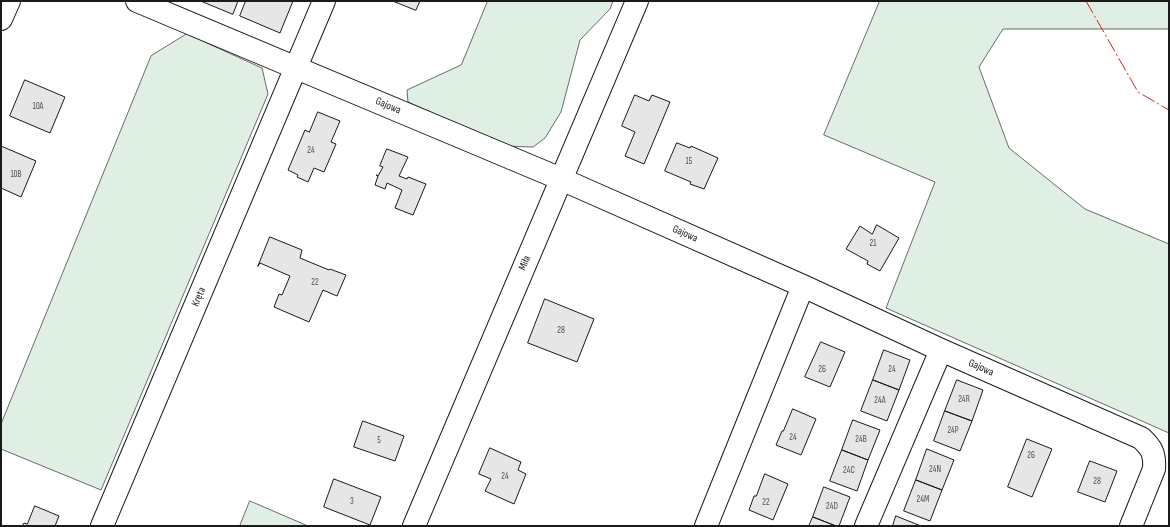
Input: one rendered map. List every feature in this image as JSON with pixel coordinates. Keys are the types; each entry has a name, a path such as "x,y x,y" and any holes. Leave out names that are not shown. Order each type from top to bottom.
{"street":[{"path":"1,18 8,1"},
{"name":"Gajowa","path":"137,1 561,179 1141,438 1152,452 1154,469 1131,526"},
{"name":"Kręta","path":"102,526 324,1"},
{"name":"Miła","path":"414,526 637,1"},
{"path":"706,526 803,286"},
{"path":"866,526 941,350"}],"green space":[{"path":"488,1 613,1 610,9 580,40 561,112 545,138 533,147 505,146 408,102 407,90 461,65"},
{"path":"880,1 1169,1 1169,29 1003,29 979,67 1009,148 1085,209 1169,244 1169,433 886,308 935,182 824,135"},
{"path":"187,34 262,68 268,94 101,490 1,449 1,424 151,56"},
{"path":"250,501 308,526 240,526"}],"building":[{"path":"201,1 238,1 233,14"},
{"path":"246,1 293,1 280,33 240,16"},
{"path":"393,1 420,1 416,10"},
{"path":"25,80 65,97 50,133 10,116"},
{"path":"635,95 649,101 652,95 670,102 644,164 625,156 635,132 622,126"},
{"path":"318,112 340,121 331,142 336,144 324,172 314,168 308,182 297,177 298,175 288,170 305,130 309,132"},
{"path":"677,143 690,148 691,146 718,158 704,189 690,184 691,182 665,171"},
{"path":"1,146 36,161 21,197 1,188"},
{"path":"387,149 408,157 399,176 407,179 408,177 426,184 413,215 395,208 402,190 387,183 385,189 375,185 383,167 380,166"},
{"path":"877,225 899,238 880,271 867,264 868,261 846,249 860,226 872,234"},
{"path":"270,237 302,250 300,258 329,270 330,269 346,275 337,296 323,290 309,322 274,307 279,294 282,295 290,276 260,263 258,266"},
{"path":"545,299 594,319 577,362 528,343"},
{"path":"821,342 845,352 830,387 805,377"},
{"path":"884,350 910,360 899,390 873,380"},
{"path":"873,380 899,390 887,421 861,411"},
{"path":"957,380 983,390 972,421 945,411"},
{"path":"793,409 816,419 801,455 776,445"},
{"path":"945,411 972,421 960,451 934,441"},
{"path":"853,420 880,430 868,460 842,450"},
{"path":"363,421 404,436 395,461 354,447"},
{"path":"1027,439 1052,449 1032,497 1008,487"},
{"path":"490,448 521,462 518,470 526,474 514,504 485,491 491,479 479,474"},
{"path":"927,449 954,460 942,490 916,480"},
{"path":"842,450 868,460 857,491 830,481"},
{"path":"1090,461 1117,471 1105,502 1078,492"},
{"path":"765,474 788,484 773,520 749,510"},
{"path":"334,479 381,497 370,525 324,507"},
{"path":"916,480 942,490 930,521 904,511"},
{"path":"824,487 850,497 839,526 813,517"},
{"path":"35,506 59,516 55,526 22,526 24,523 27,524"},
{"path":"896,516 921,526 893,526"},
{"path":"813,517 836,526 809,526"}],"power":[{"path":"1086,1 1138,92 1169,110"}]}
